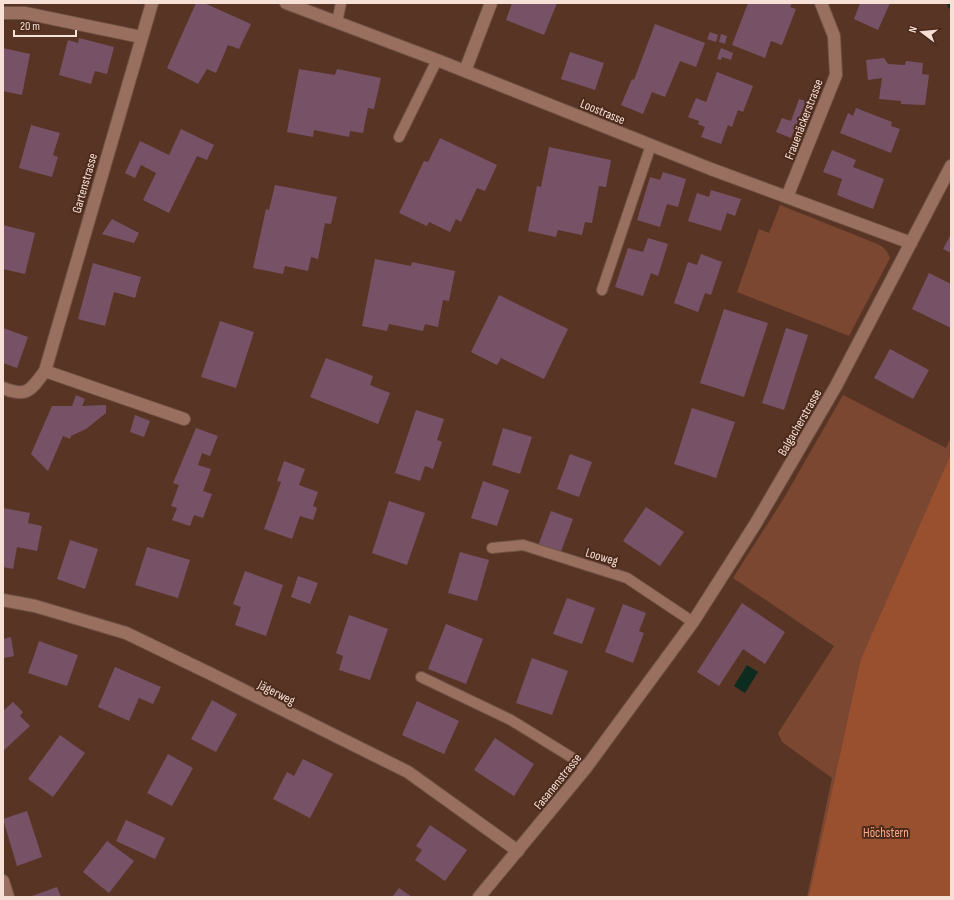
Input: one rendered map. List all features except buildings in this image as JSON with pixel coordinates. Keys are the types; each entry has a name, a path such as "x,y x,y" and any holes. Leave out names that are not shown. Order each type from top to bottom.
{"street":[{"name":"Gartenstrasse","path":"3,388 17,394 32,390 45,371 152,3"},
{"name":"Loostrasse","path":"286,3 437,60 787,198 911,243"},
{"path":"465,71 491,3"},
{"name":"Frauenäckerstrasse","path":"787,198 836,75 834,36 821,3"},
{"path":"3,13 25,13 141,37"},
{"name":"Balgacherstrasse","path":"652,680 662,662 693,622 756,523 836,386 951,166"},
{"path":"45,371 184,419"},
{"name":"Jägerweg","path":"3,600 35,606 126,633 211,674 408,772 518,851"},
{"name":"Fasanenstrasse","path":"479,897 585,769 652,680"},
{"path":"3,881 8,897"}],"lane":[{"path":"337,22 341,3"},
{"path":"399,137 437,60"},
{"path":"602,290 651,145"},
{"name":"Looweg","path":"492,548 523,545 627,578 693,622"},
{"path":"421,678 511,720 576,760 585,769"}],"green space":[{"path":"780,205 878,244 889,255 890,258 849,336 737,292 759,229 769,233"},
{"path":"843,395 946,448 951,438 951,897 807,897 832,778 782,742 778,733 834,646 733,578 784,498"},
{"name":"Höchstern","path":"951,454 951,897 809,897 861,659"}],"shaded area":[{"path":"747,665 758,672 745,693 734,686"}]}
